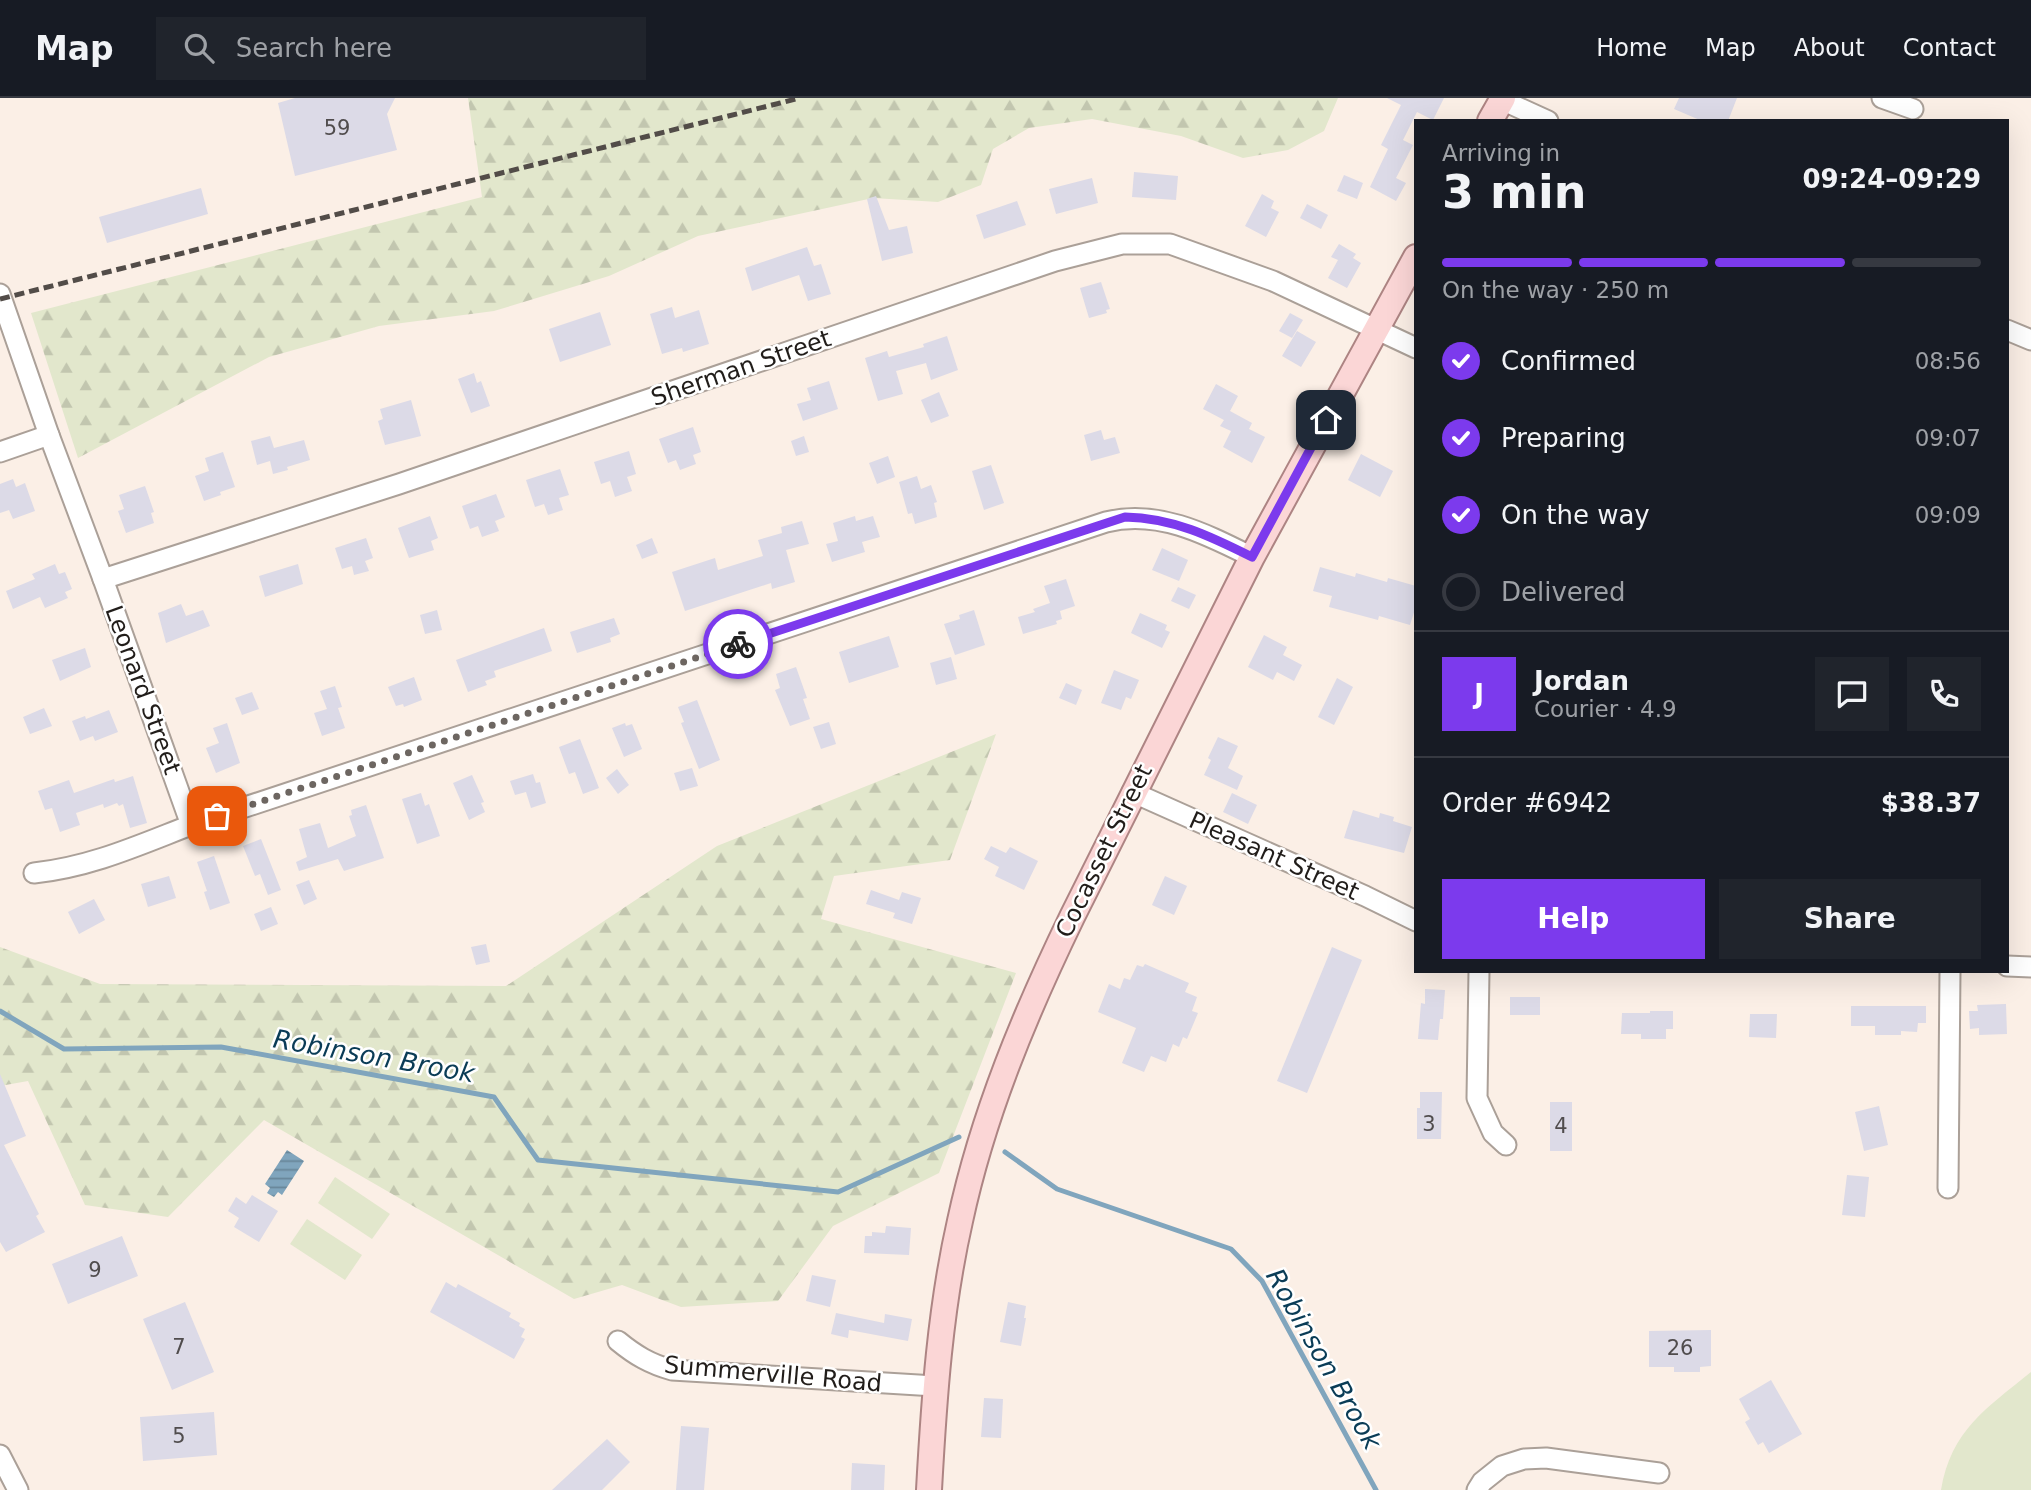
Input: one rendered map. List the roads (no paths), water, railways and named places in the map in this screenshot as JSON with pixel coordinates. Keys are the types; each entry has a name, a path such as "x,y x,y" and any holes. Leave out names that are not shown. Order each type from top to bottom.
{"main road":[{"name":"Cocasset Street","path":"929,1490 935,1386 952,1260 984,1130 1011,1052 1044,974 1132,792 1252,557 1414,261"}],"street":[{"path":"1882,98 1913,109"},
{"path":"1498,106 1541,119"},
{"name":"Sherman Street","path":"103,579 399,484 1055,261 1122,244 1170,244 1273,281 1414,347"},
{"name":"Leonard Street","path":"0,294 191,825"},
{"path":"2009,331 2031,340"},
{"path":"0,452 49,435"},
{"path":"34,873 94,863 191,825 1125,517 1142,517 1202,532 1252,557"},
{"name":"Pleasant Street","path":"1132,792 1414,920"},
{"path":"2009,967 2031,967"},
{"path":"1479,973 1477,1098 1493,1133 1506,1145"},
{"path":"1948,1188 1950,973"},
{"name":"Summerville Road","path":"618,1341 637,1356 672,1370 935,1386"},
{"path":"0,1455 18,1490"},
{"path":"1477,1490 1482,1482 1502,1466 1524,1459 1546,1458 1659,1473"}],"water":[{"path":"287,1150 304,1161 282,1195 278,1192 274,1197 267,1193 270,1188 265,1184"}],"waterway":[{"name":"Robinson Brook","path":"0,1011 64,1049 221,1047 494,1097 538,1160 838,1192 959,1137"},
{"name":"Robinson Brook","path":"1005,1152 1057,1189 1231,1249 1262,1281 1376,1490"}],"railway":[{"path":"0,299 800,98"}]}
